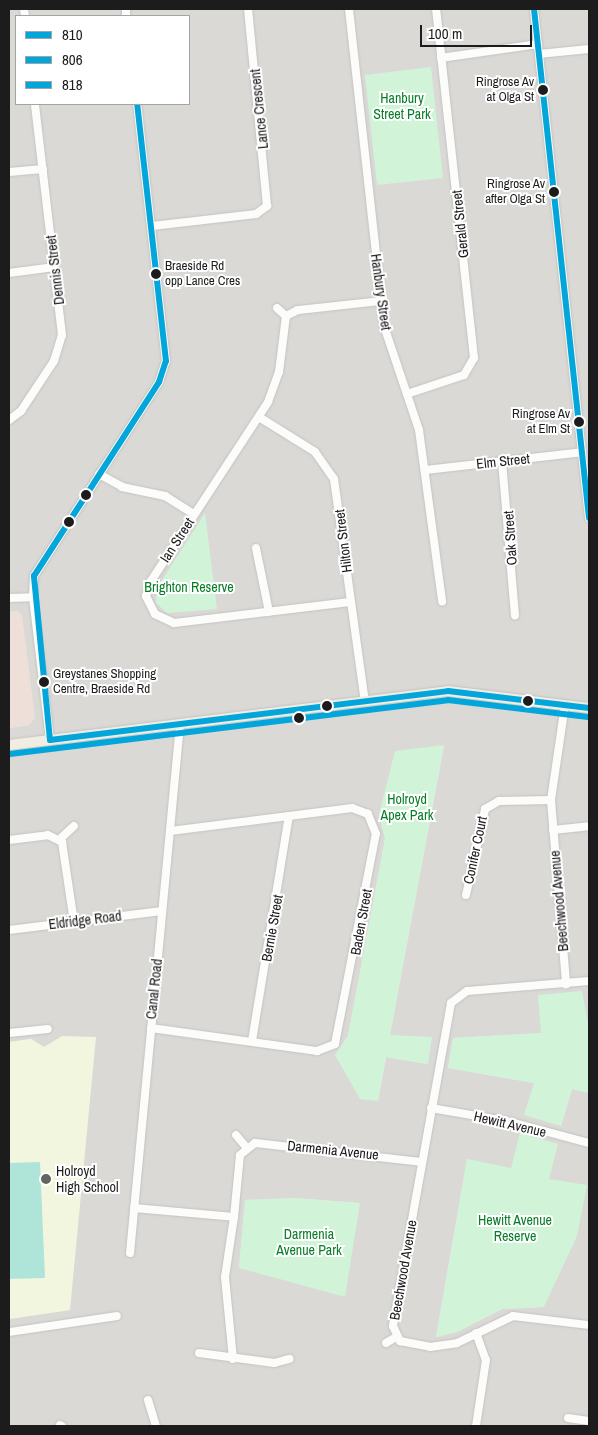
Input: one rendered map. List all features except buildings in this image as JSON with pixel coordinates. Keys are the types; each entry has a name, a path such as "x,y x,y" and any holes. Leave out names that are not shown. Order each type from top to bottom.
{"main road":[{"path":"9,744 448,691 589,708"}],"street":[{"name":"Lance Crescent","path":"152,226 256,214 269,210 248,9"},
{"name":"Hanbury Street","path":"349,9 386,335 419,430 442,601"},
{"name":"Gerald Street","path":"407,394 464,376 474,358 436,9"},
{"path":"534,9 589,518"},
{"path":"441,58 538,44"},
{"path":"539,54 589,49"},
{"name":"Dennis Street","path":"9,420 21,411 60,348 55,267 35,105"},
{"path":"50,740 33,596 37,567 166,367 152,226 137,105"},
{"path":"9,172 43,169"},
{"path":"9,273 55,267"},
{"path":"277,308 286,316 298,310 381,301"},
{"name":"Ian Street","path":"286,316 279,372 259,417 149,584 146,596 152,611 174,623 350,602"},
{"name":"Hilton Street","path":"259,417 315,452 331,470 365,702"},
{"name":"Elm Street","path":"425,470 582,452"},
{"name":"Oak Street","path":"502,461 515,615"},
{"path":"98,474 122,487 165,496 194,514"},
{"path":"256,548 269,612"},
{"path":"9,598 33,596"},
{"name":"Beechwood Avenue","path":"565,705 551,800 566,984 467,992 452,995 430,1108 393,1322 396,1337 406,1344 437,1347 476,1333 494,1322 521,1315 589,1325"},
{"name":"Canal Road","path":"130,1253 180,724"},
{"name":"Conifer Court","path":"466,895 480,819 485,804 499,801 551,800"},
{"name":"Baden Street","path":"150,1028 317,1050 337,1041 376,839 372,820 357,809 170,830"},
{"name":"Bernie Street","path":"252,1041 289,816"},
{"path":"60,839 74,826"},
{"path":"553,830 589,826"},
{"path":"9,840 48,835 60,839"},
{"path":"60,839 74,922"},
{"name":"Eldridge Road","path":"9,930 162,911"},
{"path":"566,984 589,982"},
{"path":"9,1033 48,1029"},
{"name":"Hewitt Avenue","path":"430,1108 511,1122 589,1143"},
{"path":"233,1359 225,1277 234,1217 239,1159 246,1147 236,1135"},
{"name":"Darmenia Avenue","path":"246,1147 260,1142 421,1162"},
{"path":"134,1208 234,1217"},
{"path":"9,1332 117,1316"},
{"path":"476,1333 486,1360 476,1426"},
{"name":"Beechwood Avenue","path":"386,1343 396,1337"},
{"path":"199,1353 233,1359 289,1359"},
{"path":"148,1400 156,1426"},
{"path":"568,1418 589,1421"}],"shaded area":[{"path":"9,9 589,9 589,1029 538,995 542,1033 453,1038 448,1068 534,1083 561,1126 572,1089 589,1093 589,1426 9,1426 9,1319 70,1310 61,1039 44,1047 31,1039 9,1042 9,728 29,725 18,611 9,612","holes":["444,746 390,1035 427,1064 386,1057 378,1101 335,1055 348,1036 385,839 379,814","467,1159 549,1179 544,1307 502,1309 457,1332 436,1337","294,1198 360,1203 282,1277 239,1268 245,1200"]},
{"path":"18,611 22,615 35,718 29,725 9,728 9,612"},
{"name":"Holroyd High School","path":"62,1036 96,1037 70,1310 9,1319 9,1042 31,1039 44,1047"},
{"path":"40,1162 45,1278 9,1279 9,1163"}],"green space":[{"name":"Hanbury Street Park","path":"431,67 443,178 377,185 365,75"},
{"name":"Brighton Reserve","path":"205,513 217,609 167,613 156,603 157,588"},
{"name":"Holroyd Apex Park","path":"444,745 390,1035 432,1037 428,1064 386,1057 378,1101 360,1099 335,1055 348,1036 385,839 379,814 395,751"},
{"path":"582,991 589,1029 589,1093 572,1089 561,1126 524,1115 534,1083 448,1068 453,1038 541,1033 538,995"},
{"name":"Hewitt Avenue Reserve","path":"520,1133 558,1144 549,1179 587,1185 577,1236 544,1307 502,1309 457,1332 436,1337 467,1159 511,1168"},
{"name":"Darmenia Avenue Park","path":"294,1198 360,1203 345,1297 239,1268 245,1200"}],"transit line":[{"name":"818","path":"534,9 589,518"},
{"name":"810","path":"50,740 34,576 159,382 166,361 137,105"},
{"name":"810","path":"50,740 448,691 589,708"},
{"name":"806","path":"10,754 448,700 588,717"}],"place":[{"name":"Ringrose Av at Olga St","path":"543,90"},
{"name":"Ringrose Av after Olga St","path":"554,192"},
{"name":"Braeside Rd opp Lance Cres","path":"156,274"},
{"name":"Ringrose Av at Elm St","path":"579,422"},
{"name":"Greystanes Shopping Centre, Braeside Rd","path":"44,682"},
{"name":"Holroyd High School","path":"46,1179"}]}
